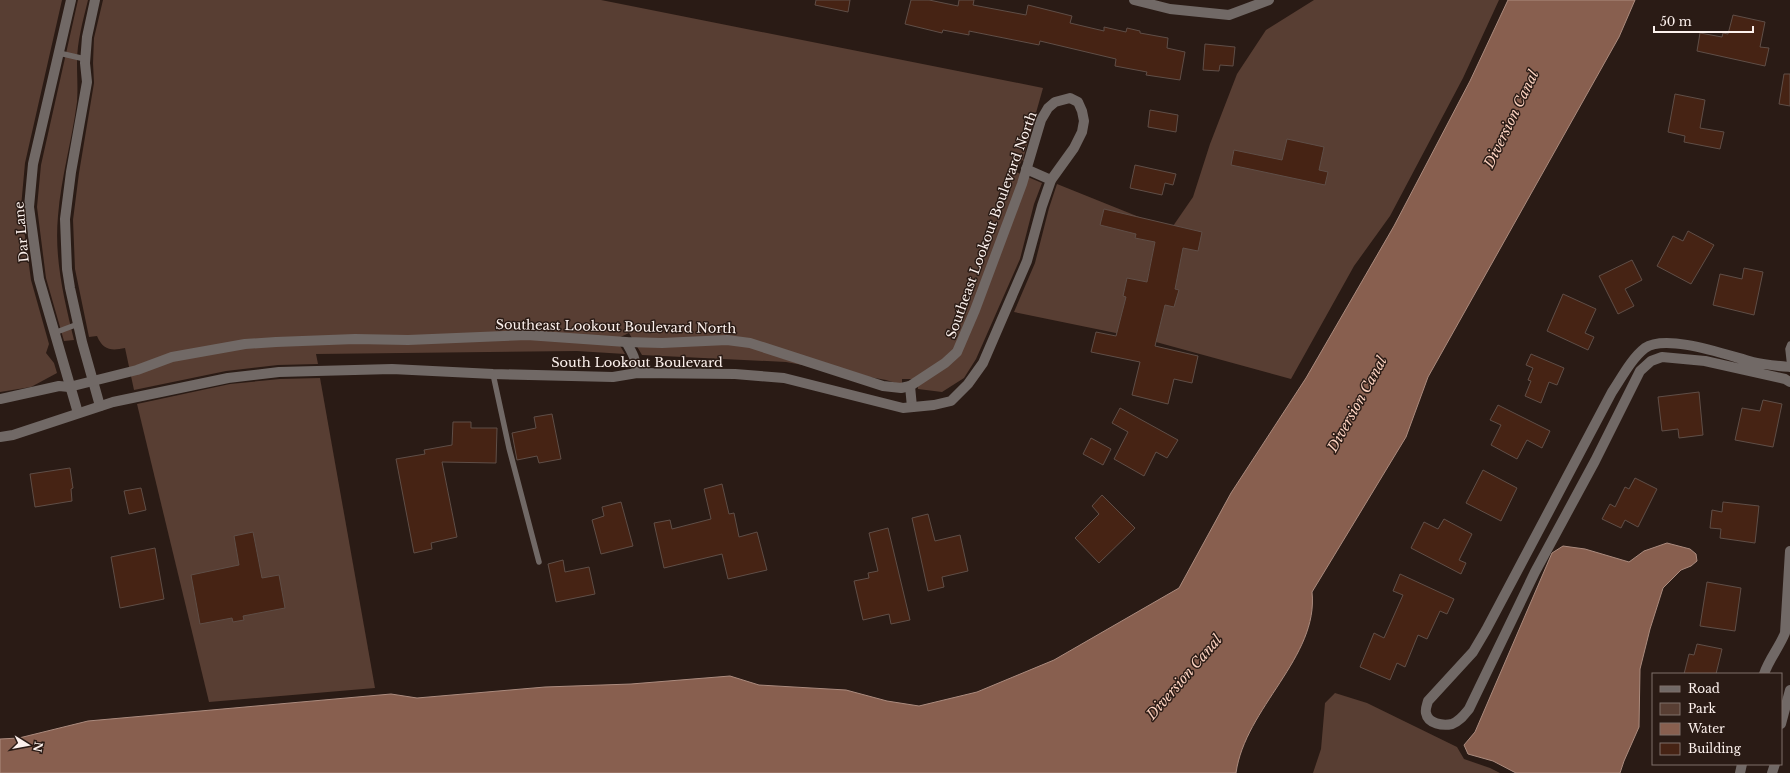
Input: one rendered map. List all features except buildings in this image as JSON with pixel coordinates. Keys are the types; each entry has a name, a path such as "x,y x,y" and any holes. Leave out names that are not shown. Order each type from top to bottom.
{"street":[{"name":"Dar Lane","path":"71,0 33,164 29,207 39,279 69,387 78,413"},
{"path":"96,0 87,37 85,59 87,82 66,219 67,269 78,324 100,406"},
{"path":"1134,0 1170,9 1229,15 1269,0"},
{"name":"Southeast Lookout Boulevard North","path":"0,399 59,386 69,387 137,370 156,362 185,354 245,344 356,339 408,340 527,335 626,342 662,343 727,340 750,343 775,349 883,386 901,388 910,386 945,363 957,352 975,310 1026,169 1040,120 1048,108 1055,102 1070,98 1078,102 1082,112 1084,121 1082,132 1074,148 1051,180"},
{"path":"1026,169 1051,180"},
{"name":"South Lookout Boulevard","path":"78,413 100,406 228,378 279,372 392,369 493,374 613,377 637,373 735,374 784,378 903,408 934,405 951,401 968,384 984,363 1027,261 1042,206 1051,180"},
{"path":"626,342 634,355 637,365 637,373"},
{"path":"1790,367 1755,362 1681,344 1661,343 1647,347 1633,359 1612,392 1498,608 1473,652 1428,701 1425,711 1427,717 1436,724 1452,724 1461,719 1469,709 1513,617 1568,509 1595,461 1640,371 1651,361 1662,357 1705,361 1785,379 1790,382"},
{"path":"1730,367 1733,356"},
{"path":"1633,359 1643,369"},
{"path":"910,386 912,407"},
{"path":"0,437 78,413"},
{"path":"1555,500 1568,509"},
{"path":"1764,673 1780,646 1788,620 1790,551"},
{"path":"1498,608 1513,617"},
{"path":"1782,720 1790,690"}],"lane":[{"path":"58,53 85,59"},
{"path":"54,334 78,324"},
{"path":"1790,344 1788,350 1790,367"},
{"path":"493,374 509,448 539,562"}],"green space":[{"path":"0,0 62,0 25,163 21,207 31,280 49,344 46,353 54,363 57,373 31,387 0,392"},
{"path":"78,0 88,0 78,47 77,102 62,188 57,232 57,247 61,278 74,340 64,341 46,278 37,207 41,165"},
{"path":"103,0 601,0 1043,88 1023,159 1026,162 1022,160 1016,172 1042,183 1034,204 1020,259 976,359 964,378 942,392 918,389 917,379 902,379 902,385 886,380 786,362 642,355 629,333 616,339 625,354 577,351 316,354 318,364 278,365 226,371 134,390 125,348 108,348 99,341 97,336 89,337 75,269 73,220 94,83 94,38"},
{"path":"1314,0 1499,0 1463,78 1390,216 1354,266 1291,379 1145,339 1014,312 1035,263 1049,208 1057,184 1159,225 1160,245 1193,197 1210,144 1237,74 1266,30"},
{"path":"320,378 375,688 209,702 137,404 230,384 280,379"},
{"path":"1335,693 1367,703 1457,747 1464,759 1500,773 1313,773 1321,749 1325,703"}],"water":[{"name":"Diversion Canal","path":"1508,0 1635,0 1619,37 1428,377 1406,437 1312,592 1311,616 1304,639 1293,661 1253,726 1242,749 1236,773 0,773 0,739 19,738 88,721 391,694 417,698 545,687 631,684 730,676 759,685 846,690 887,701 919,706 977,692 1054,660 1179,588 1231,493 1306,378 1394,226 1470,81"},
{"path":"1667,543 1690,549 1696,554 1697,561 1691,566 1681,570 1663,588 1650,629 1640,669 1639,727 1620,773 1516,773 1493,761 1468,754 1464,745 1475,732 1552,553 1563,546 1585,549 1629,562 1644,551"}]}
